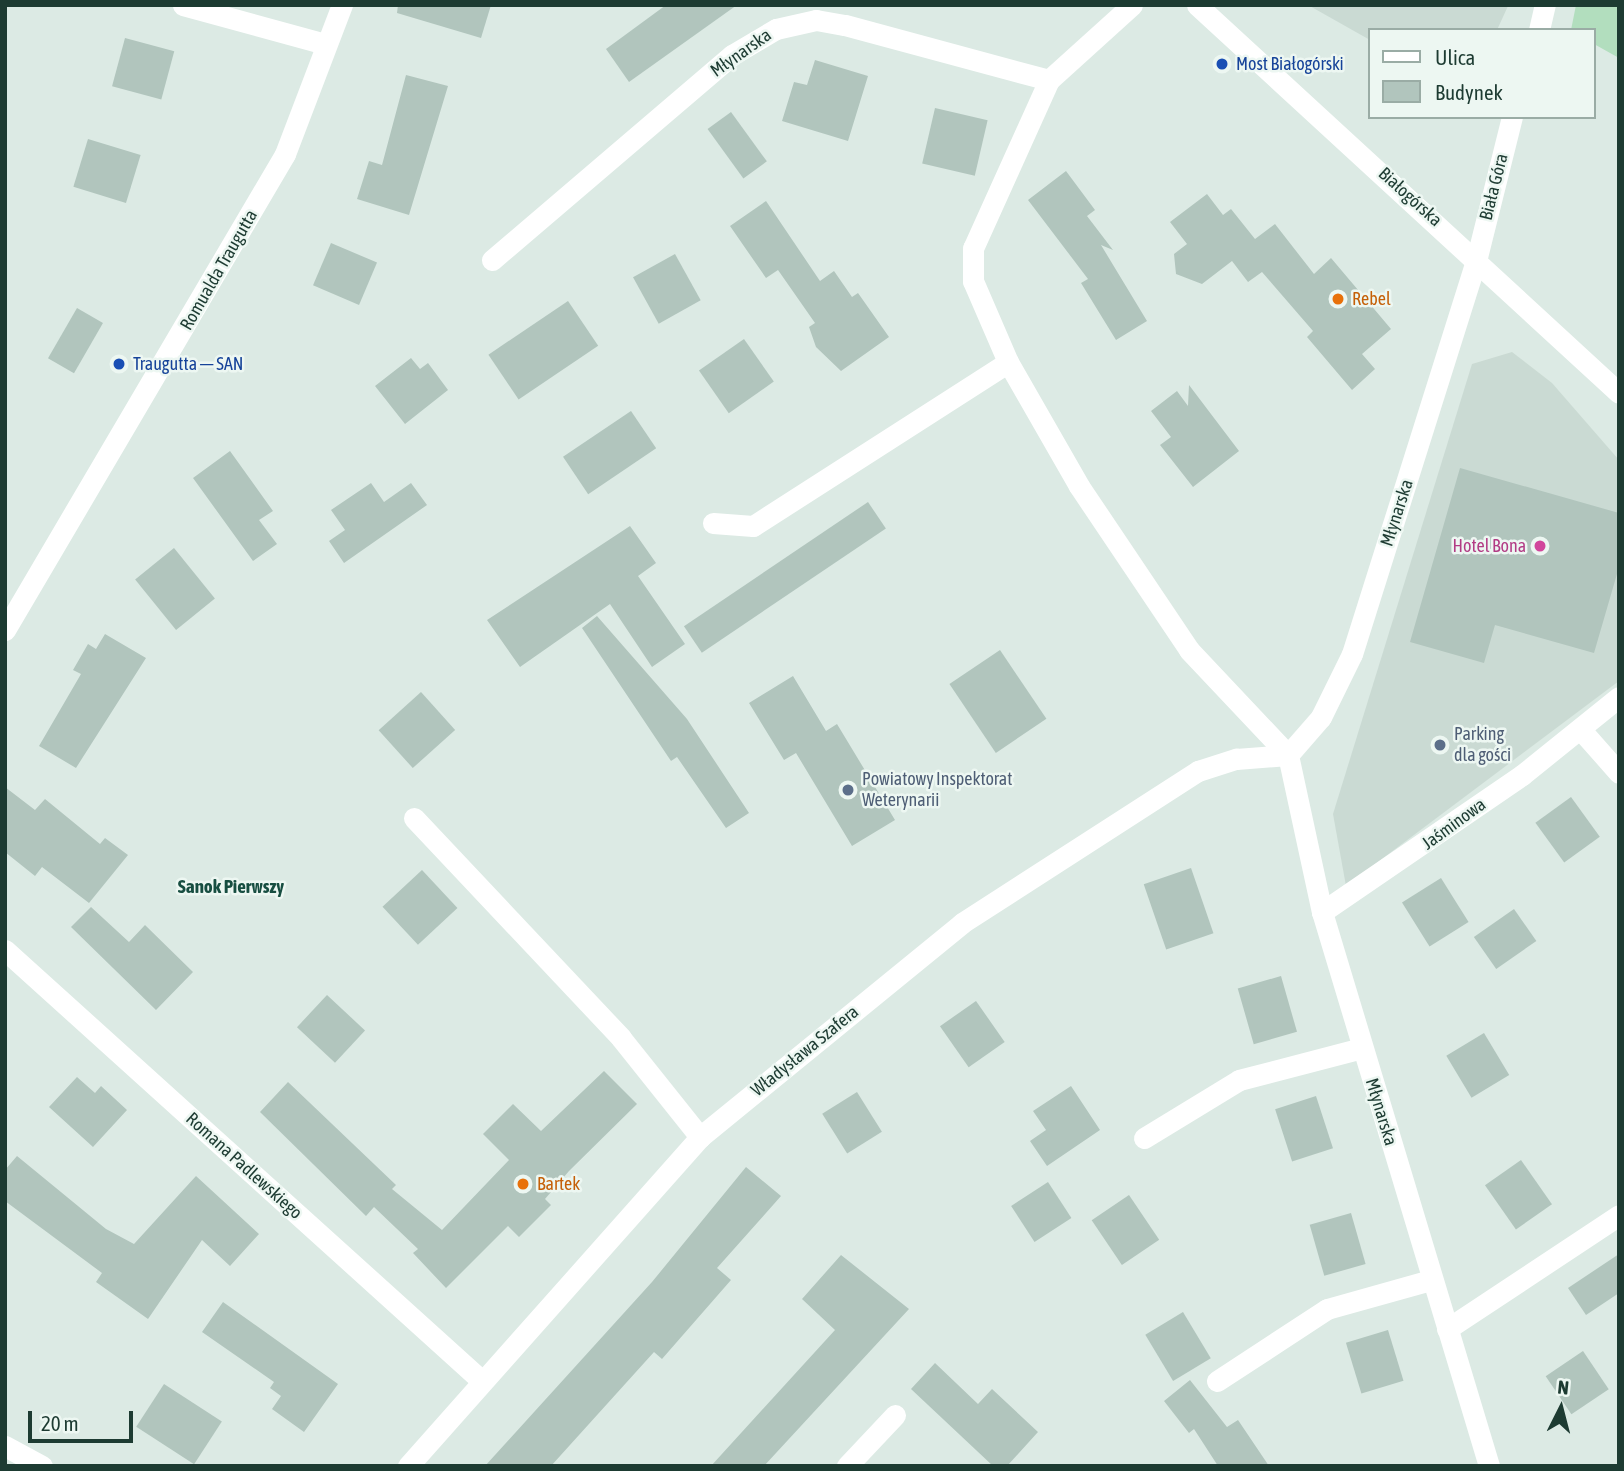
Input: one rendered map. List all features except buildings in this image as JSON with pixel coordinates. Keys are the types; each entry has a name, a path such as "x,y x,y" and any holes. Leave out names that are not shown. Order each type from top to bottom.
{"street":[{"path":"183,5 326,44"},
{"name":"Romualda Traugutta","path":"5,631 285,154 342,5"},
{"path":"1132,5 1049,80 972,248 973,281 1007,362 1079,486 1189,650 1288,755"},
{"name":"Białogórska","path":"1197,5 1477,257 1619,393"},
{"path":"1539,28 1545,5"},
{"name":"Młynarska","path":"492,260 732,55 776,29 816,20 845,25 1049,80"},
{"name":"Biała Góra","path":"1477,257 1512,119"},
{"name":"Młynarska","path":"1477,257 1352,654 1321,717 1288,755 1322,912 1489,1466"},
{"path":"713,523 753,526 1007,362"},
{"name":"Jaśminowa","path":"1322,912 1373,882 1581,730 1619,697"},
{"path":"1581,730 1619,773"},
{"name":"Władysława Szafera","path":"408,1466 700,1137 985,908 1198,771 1236,759 1288,755"},
{"path":"414,818 621,1038 700,1137"},
{"name":"Romana Padlewskiego","path":"5,950 482,1381"},
{"path":"1144,1138 1239,1080 1362,1048"},
{"path":"1447,1329 1619,1215"},
{"path":"1217,1381 1327,1309 1431,1280"},
{"path":"847,1466 895,1415"},
{"path":"5,1446 42,1466"}],"shaded area":[{"path":"1308,5 1508,6 1498,28 1368,28 1368,39"},
{"path":"1512,352 1552,383 1619,460 1619,681 1346,886 1333,814 1472,364"}],"green space":[{"path":"1576,5 1619,5 1619,58 1596,45 1596,28 1571,28"}],"place":[{"name":"Most Białogórski","path":"1222,64"},
{"name":"Rebel","path":"1338,299"},
{"name":"Traugutta — SAN","path":"119,364"},
{"name":"Hotel Bona","path":"1540,546"},
{"name":"Parking dla gości","path":"1440,745"},
{"name":"Powiatowy Inspektorat Weterynarii","path":"848,790"},
{"name":"Bartek","path":"523,1184"}],"district":[{"name":"Sanok Pierwszy","path":"231,887"}]}
